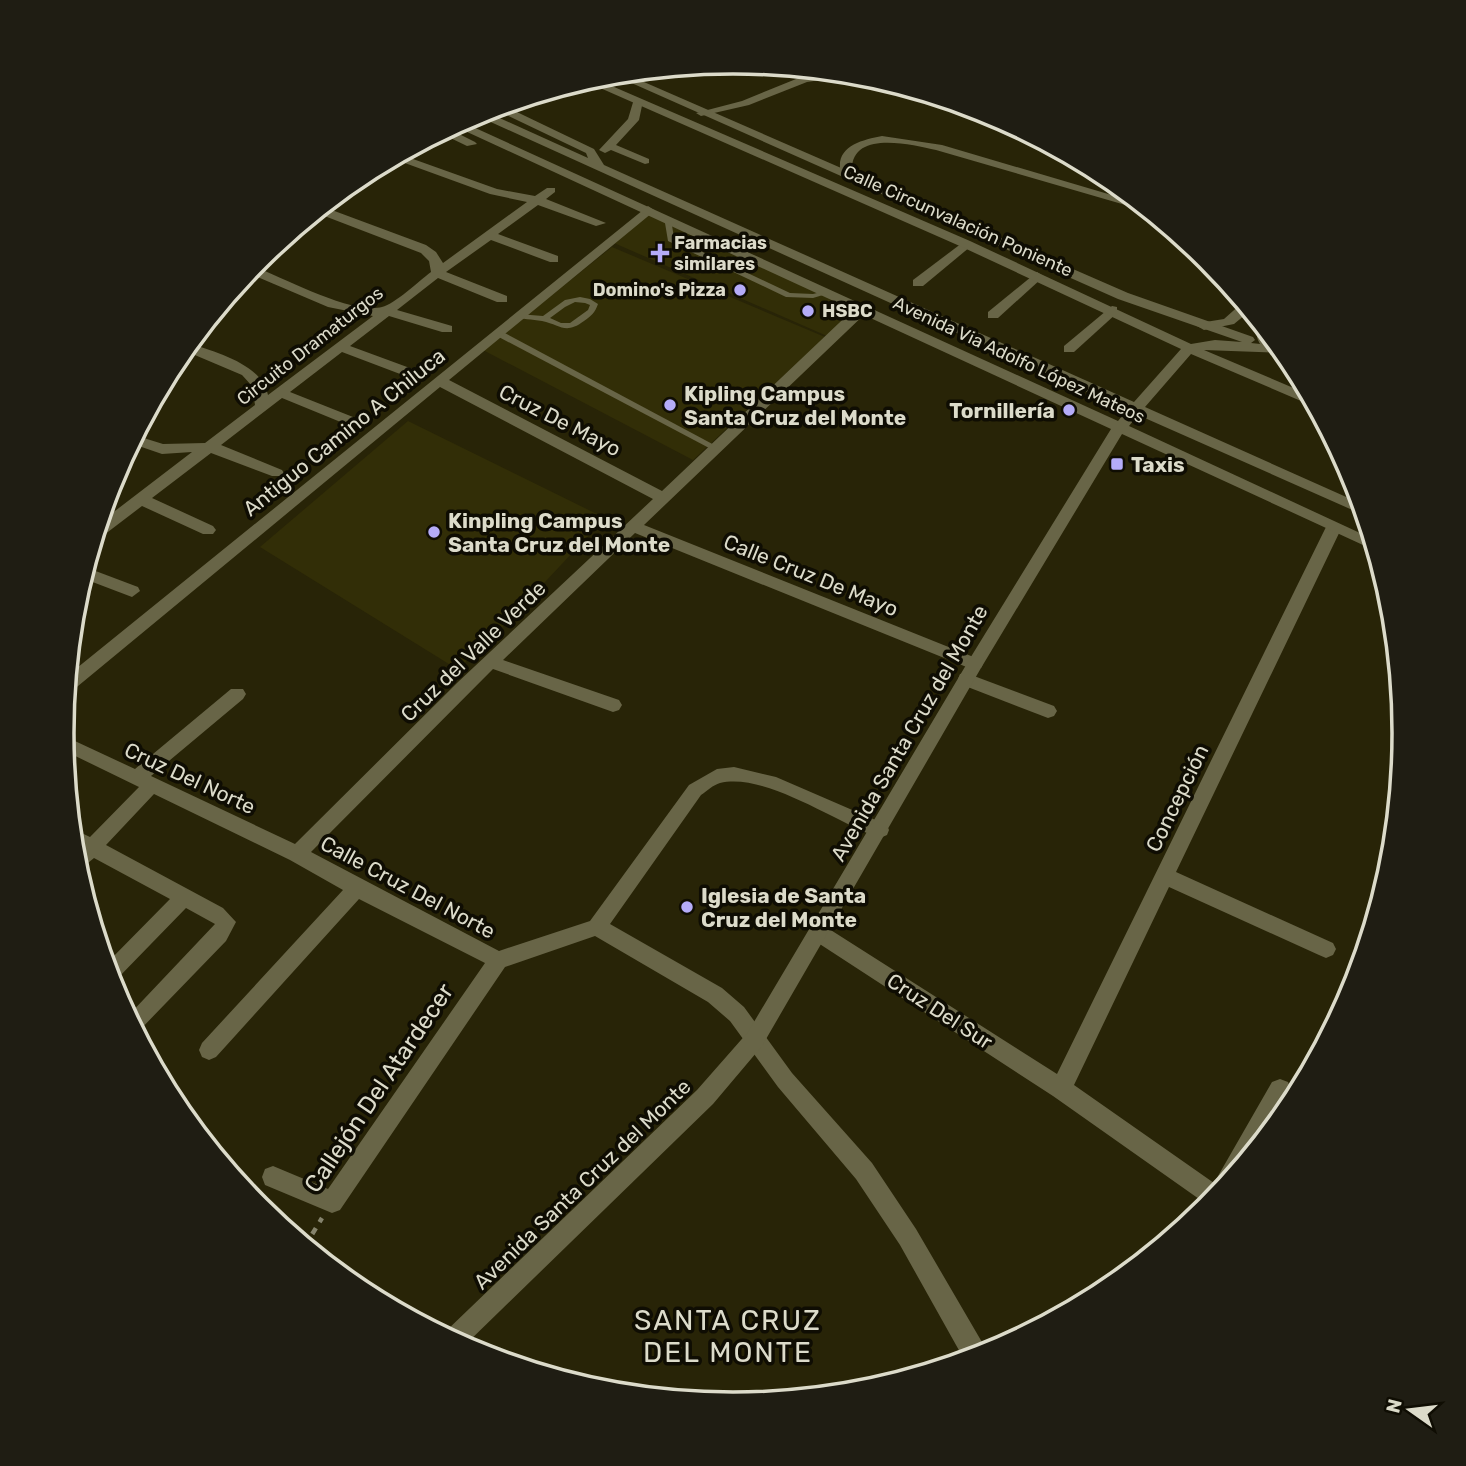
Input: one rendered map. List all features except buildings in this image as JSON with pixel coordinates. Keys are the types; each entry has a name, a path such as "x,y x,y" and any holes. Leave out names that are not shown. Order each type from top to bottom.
{"street":[{"path":"701,113 746,103 811,78"},
{"name":"Calle Circunvalación Poniente","path":"639,80 701,113 1124,296 1266,346"},
{"name":"Calle Circunvalación Poniente","path":"603,86 966,244 1189,348 1299,395"},
{"path":"638,101 633,120 608,148 645,161"},
{"path":"510,113 590,151 600,169"},
{"name":"Avenida Via Adolfo López Mateos","path":"493,119 1352,506"},
{"name":"Avenida Via Adolfo López Mateos","path":"469,129 829,292 1364,541"},
{"path":"455,136 476,146 527,157"},
{"path":"846,174 844,161 851,150 865,142 888,139 949,152 1124,203"},
{"path":"406,160 494,192 536,200 600,223"},
{"name":"Circuito Dramaturgos","path":"107,525 263,408 437,272 551,190"},
{"name":"Antiguo Camino A Chiluca","path":"76,678 648,210"},
{"path":"328,213 422,248 438,262 437,272 502,299"},
{"path":"489,236 554,259"},
{"path":"918,283 966,244"},
{"path":"260,274 333,304 369,312 386,312 447,329"},
{"path":"993,315 1037,276"},
{"name":"Cruz del Valle Verde","path":"298,854 491,662 863,308"},
{"path":"1069,349 1112,310"},
{"path":"1204,326 1227,324 1242,314"},
{"path":"1189,348 1215,344 1268,349"},
{"path":"341,346 413,374"},
{"name":"Avenida Santa Cruz del Monte","path":"461,1333 705,1097 755,1039 971,672 1119,428 1189,348"},
{"path":"197,350 247,372 259,385 263,408"},
{"name":"Cruz De Mayo","path":"439,381 662,497"},
{"path":"281,393 348,421"},
{"path":"141,442 162,449 211,447 277,473"},
{"path":"141,499 208,530"},
{"name":"Calle Cruz De Mayo","path":"632,526 971,672 1048,711"},
{"name":"Concepción","path":"1061,1089 1334,527"},
{"path":"93,576 132,591"},
{"path":"491,662 613,705"},
{"path":"85,856 144,782 237,694"},
{"name":"Cruz Del Norte","path":"74,749 298,854"},
{"path":"498,960 597,927 695,790 715,776 743,773 768,780 880,830"},
{"path":"83,842 226,922 219,935 139,1019"},
{"name":"Calle Cruz Del Norte","path":"298,854 357,888 498,960"},
{"path":"1164,876 1326,949"},
{"path":"209,1050 357,888"},
{"path":"117,966 184,897"},
{"path":"597,927 715,995 737,1014 785,1080 864,1171 908,1237 970,1348"},
{"name":"Cruz Del Sur","path":"818,933 1061,1089 1206,1191"},
{"name":"Callejón Del Atardecer","path":"332,1202 498,960"},
{"path":"1250,1142 1280,1089"},
{"path":"273,1177 332,1202"}],"lane":[{"path":"667,219 671,239 679,244 789,295 813,296 829,292"},
{"path":"518,316 572,326 592,311 594,304 584,299 573,299 545,319"},
{"path":"498,333 714,447"}],"path":[{"name":"Callejón Del Atardecer","path":"310,1238 332,1202"}],"shaded area":[{"path":"647,213 859,307 827,336 614,243"},
{"name":"Kipling Campus Santa Cruz del Monte","path":"612,247 825,337 693,460 483,350"},
{"name":"Kinpling Campus Santa Cruz del Monte","path":"408,421 605,518 485,646 457,669 260,547"}],"place":[{"name":"Farmacias similares","path":"660,253"},
{"name":"Domino's Pizza","path":"740,290"},
{"name":"HSBC","path":"808,311"},
{"name":"Kipling Campus Santa Cruz del Monte","path":"670,405"},
{"name":"Tornillería","path":"1069,410"},
{"name":"Taxis","path":"1117,464"},
{"name":"Kinpling Campus Santa Cruz del Monte","path":"434,532"},
{"name":"Iglesia de Santa Cruz del Monte","path":"687,907"}],"district":[{"name":"SANTA CRUZ DEL MONTE","path":"728,1336"}]}
